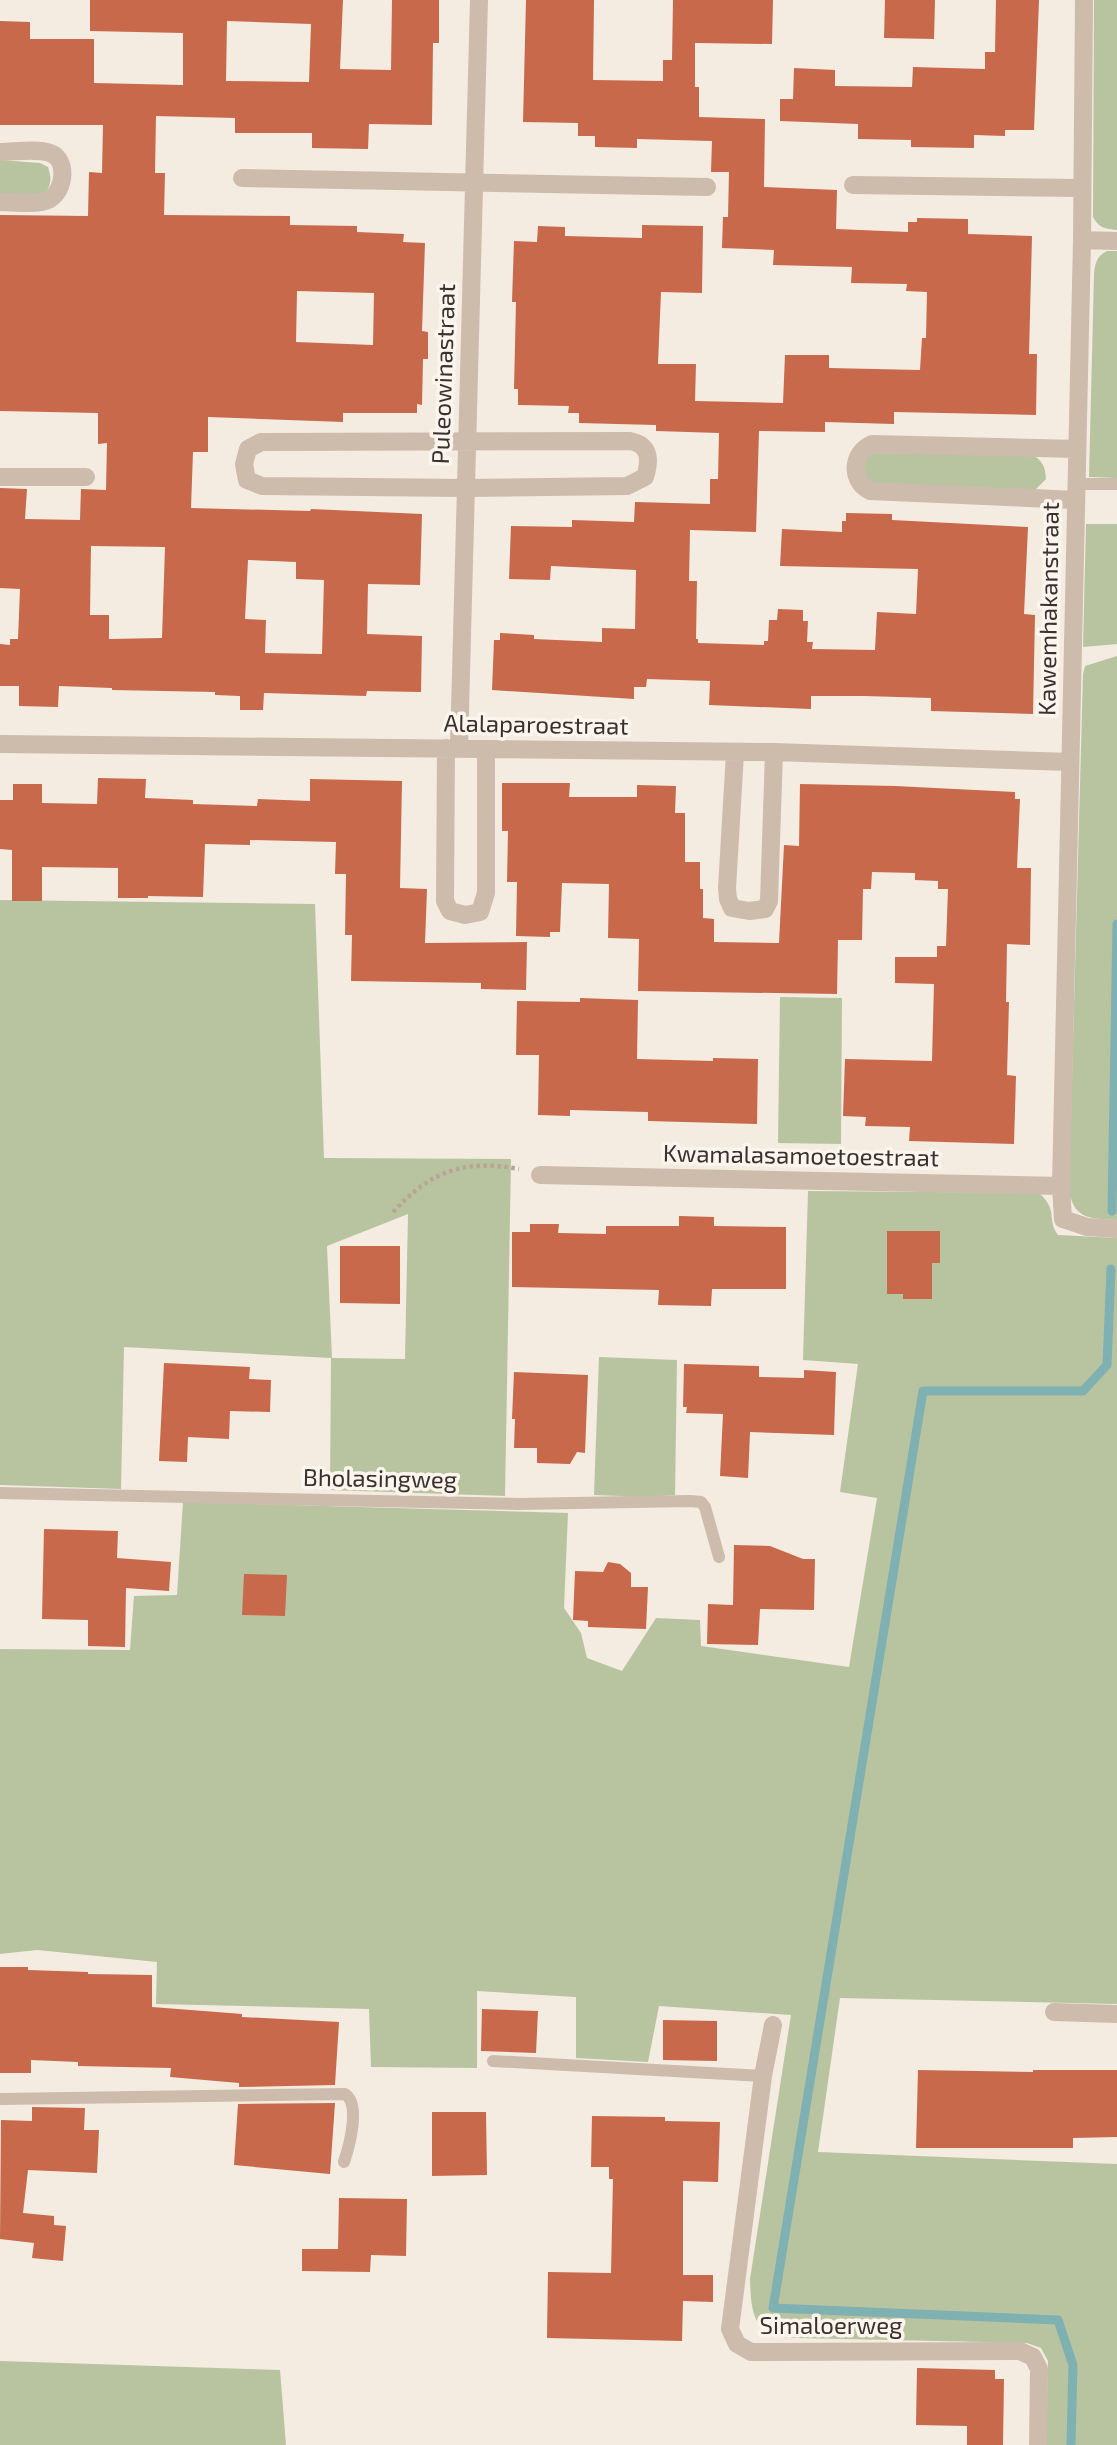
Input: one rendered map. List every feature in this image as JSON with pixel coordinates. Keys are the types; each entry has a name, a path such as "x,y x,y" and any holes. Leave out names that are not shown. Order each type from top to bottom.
{"street":[{"name":"Puleowinastraat","path":"479,0 465,488 445,901 450,911 465,915 480,912 486,893 485,749"},
{"name":"Kawemhakanstraat","path":"1084,0 1082,240 1061,1186 1063,1219 1087,1227 1117,1229"},
{"path":"0,152 52,153 59,159 63,175 57,191 50,199 38,202 0,202"},
{"path":"242,177 707,187"},
{"path":"853,185 1082,188"},
{"path":"1082,240 1117,241"},
{"path":"630,441 640,443 646,449 650,462 645,477 627,486 465,488 262,486 247,480 244,464 248,449 261,443 630,441"},
{"path":"1076,492 870,491 862,487 856,479 856,468 857,456 863,448 872,444 1077,449"},
{"path":"0,477 86,477"},
{"name":"Alalaparoestraat","path":"0,744 774,752 1070,761"},
{"path":"735,753 727,888 728,899 733,908 749,912 765,909 769,901 774,752"},
{"name":"Kwamalasamoetoestraat","path":"540,1175 1061,1186"},
{"path":"1054,2012 1117,2014"},
{"name":"Simaloerweg","path":"774,2025 763,2076 730,2329 737,2344 751,2352 1020,2350 1033,2357 1039,2369 1038,2445"}],"lane":[{"path":"1076,492 1117,484"},
{"name":"Bholasingweg","path":"0,1493 518,1504 690,1501 701,1503 705,1507 719,1557"},
{"path":"493,2061 763,2076"},
{"path":"0,2099 345,2094 350,2097 354,2106 349,2147 344,2162"}],"path":[{"path":"393,1212 427,1181 447,1171 490,1166 516,1168 540,1175"}],"green space":[{"path":"1094,0 1117,0 1117,230 1103,227 1093,217"},
{"path":"0,160 40,163 48,167 50,180 46,192 0,194"},
{"path":"1107,251 1117,251 1117,478 1089,477 1094,274 1097,260"},
{"path":"863,453 1031,454 1043,464 1046,479 1035,490 870,483 863,479"},
{"path":"1086,524 1117,524 1117,644 1083,647"},
{"path":"1117,656 1117,1220 1092,1218 1080,1213 1075,1208 1069,1191 1083,674 1085,666"},
{"path":"0,900 315,904 324,1158 511,1159 505,1496 330,1490 331,1358 124,1347 121,1489 0,1485","holes":["408,1214 405,1359 332,1358 327,1246"]},
{"path":"780,997 842,998 841,1144 778,1143"},
{"path":"808,1191 1039,1193 1049,1205 1058,1235 1117,1238 1117,2004 840,1998 818,2152 1117,2164 1117,2445 1046,2445 1048,2361 1041,2348 1027,2343 785,2337 773,2335 760,2325 753,2311 750,2279 791,2015 659,2006 648,2062 576,2058 576,1997 477,1991 477,2068 371,2067 369,2009 156,2004 157,1962 37,1950 0,1954 0,1649 130,1650 134,1596 177,1595 183,1502 568,1513 564,1608 581,1633 587,1658 622,1671 656,1618 700,1620 701,1646 849,1667 877,1498 840,1492 858,1364 803,1360"},
{"path":"599,1357 677,1360 675,1495 594,1495"},
{"path":"0,2361 280,2370 286,2445 0,2445"}],"building":[{"path":"90,0 343,0 340,69 391,70 392,0 439,0 439,43 433,43 432,125 369,124 368,149 312,148 312,133 235,133 235,118 156,116 155,173 165,173 164,215 290,216 290,225 357,226 357,232 404,234 403,242 425,243 422,331 428,332 428,359 423,359 422,405 417,404 417,413 343,413 343,422 208,417 208,452 193,452 191,508 311,509 422,514 420,585 368,584 367,634 422,636 421,692 367,691 366,696 264,693 263,710 240,710 240,696 215,695 215,692 59,686 58,707 19,706 19,686 0,686 0,644 10,645 10,639 18,639 20,589 0,588 0,488 27,489 25,519 80,520 81,489 106,490 107,443 98,444 98,413 0,411 0,215 88,216 89,172 102,173 103,125 0,125 0,21 30,22 30,39 94,39 94,83 183,85 183,33 90,31","holes":["227,21 311,24 309,82 226,81","297,291 374,293 373,345 296,342","91,546 165,547 162,638 109,639 109,615 90,615","248,560 296,562 296,579 324,580 322,654 265,653 266,620 245,619"]},
{"path":"526,0 594,0 593,80 663,81 663,60 672,60 673,0 773,0 772,44 695,43 695,87 699,87 699,117 765,119 764,187 837,190 836,229 908,232 908,222 917,222 917,218 968,219 968,234 1032,236 1029,354 1037,354 1036,415 894,412 894,424 825,422 825,432 759,431 756,532 690,530 689,581 697,581 698,643 764,645 764,641 768,641 769,620 777,620 778,609 803,610 803,621 808,621 807,642 813,642 812,649 875,650 877,612 916,614 918,569 780,566 782,529 842,532 842,521 846,521 846,513 892,514 892,520 1028,527 1024,614 1035,615 1033,714 931,711 931,698 865,696 811,696 811,709 709,705 710,681 647,679 646,687 634,687 634,699 492,690 494,640 500,640 500,633 534,635 534,639 602,642 602,628 635,629 636,570 551,566 550,580 509,579 511,526 572,527 572,520 634,522 635,502 710,504 710,479 718,479 719,433 656,431 656,425 579,423 579,413 568,413 569,406 518,405 518,389 514,389 514,241 537,242 538,226 565,227 565,236 642,238 642,225 703,226 702,293 661,292 658,364 696,364 695,401 783,403 785,355 829,355 829,368 920,370 922,338 926,338 927,292 906,291 907,284 851,283 852,267 773,265 774,250 722,248 723,217 728,217 729,172 711,172 712,141 637,139 637,148 595,147 595,136 578,136 578,123 523,122"},
{"path":"885,0 935,0 934,39 884,38"},
{"path":"996,0 1039,0 1034,130 1005,130 1005,136 974,135 974,148 911,147 911,140 858,139 858,124 780,121 780,99 793,99 794,68 835,70 835,86 912,87 913,67 985,69 985,52 995,52"},
{"path":"98,778 146,779 145,798 193,800 193,804 257,806 258,799 310,801 310,779 402,781 400,888 427,889 425,943 527,942 526,990 481,989 481,983 351,981 352,935 345,935 346,874 335,874 336,842 250,840 250,845 205,844 203,897 118,898 118,868 42,867 42,901 12,901 12,850 0,849 0,800 13,800 13,784 42,784 42,803 97,804"},
{"path":"502,783 570,783 569,797 637,797 637,785 676,786 675,813 685,813 685,862 700,862 703,918 714,919 714,942 779,943 784,845 799,846 800,784 1015,792 1015,799 1020,799 1017,868 1031,868 1030,945 1007,944 1007,1075 1016,1076 1014,1144 909,1141 910,1127 865,1126 866,1117 843,1116 845,1059 932,1061 934,984 895,983 895,957 937,957 937,946 946,946 948,889 938,889 938,881 915,880 915,873 872,872 871,889 863,889 862,940 838,940 837,994 638,991 639,939 608,938 609,884 562,883 560,932 550,932 550,937 516,936 517,882 507,882 508,831 502,831"},
{"path":"580,998 638,1000 637,1059 758,1059 757,1124 648,1121 648,1112 570,1110 570,1116 538,1115 539,1055 516,1055 517,1001 580,1002"},
{"path":"679,1216 714,1217 714,1226 786,1227 786,1289 712,1289 711,1306 658,1305 659,1290 512,1287 512,1232 530,1232 530,1224 559,1224 558,1233 606,1234 606,1226 679,1226"},
{"path":"887,1231 940,1231 940,1263 932,1263 932,1299 903,1299 903,1294 887,1294"},
{"path":"340,1246 400,1246 400,1304 340,1303"},
{"path":"164,1363 250,1367 249,1379 271,1380 270,1412 230,1411 229,1439 188,1437 187,1462 159,1461"},
{"path":"684,1364 759,1366 759,1377 804,1378 804,1370 836,1372 834,1435 750,1432 748,1478 720,1476 723,1414 686,1413 687,1407 683,1407"},
{"path":"514,1372 588,1375 585,1453 577,1452 570,1464 537,1463 537,1448 514,1448"},
{"path":"44,1529 118,1531 117,1558 171,1562 169,1591 126,1588 125,1647 88,1646 88,1620 42,1619"},
{"path":"734,1545 770,1546 803,1559 815,1559 814,1610 760,1609 758,1645 707,1644 708,1604 733,1605"},
{"path":"608,1562 620,1564 631,1573 631,1587 648,1587 646,1629 588,1627 588,1621 573,1620 575,1571 603,1572"},
{"path":"244,1574 287,1575 285,1616 242,1615"},
{"path":"0,1967 28,1967 28,1970 88,1974 152,1975 152,2007 242,2014 242,2017 339,2022 335,2085 239,2087 239,2083 170,2077 171,2068 78,2066 78,2062 31,2060 31,2073 0,2073"},
{"path":"482,2009 538,2011 536,2053 481,2051"},
{"path":"663,2020 717,2021 717,2061 663,2060"},
{"path":"918,2070 1117,2070 1117,2137 1073,2138 1073,2148 916,2148"},
{"path":"335,2103 330,2174 234,2165 238,2104"},
{"path":"32,2107 85,2108 84,2130 99,2130 97,2173 28,2170 23,2213 54,2216 54,2225 66,2226 63,2261 32,2258 34,2243 0,2239 1,2120 32,2121"},
{"path":"432,2112 486,2112 487,2175 432,2176"},
{"path":"592,2116 665,2117 665,2121 720,2122 718,2182 683,2181 683,2275 713,2275 713,2302 683,2301 682,2341 547,2338 548,2272 611,2273 613,2179 609,2179 609,2167 591,2167"},
{"path":"339,2198 407,2199 406,2256 371,2255 370,2272 302,2271 302,2249 338,2249"},
{"path":"917,2368 995,2370 995,2379 1004,2379 1003,2445 967,2445 967,2426 916,2425"}],"waterway":[{"path":"1112,1211 1117,924"},
{"path":"1071,2445 1073,2365 1058,2320 773,2308 923,1391 1083,1391 1107,1365 1111,1269"}]}
